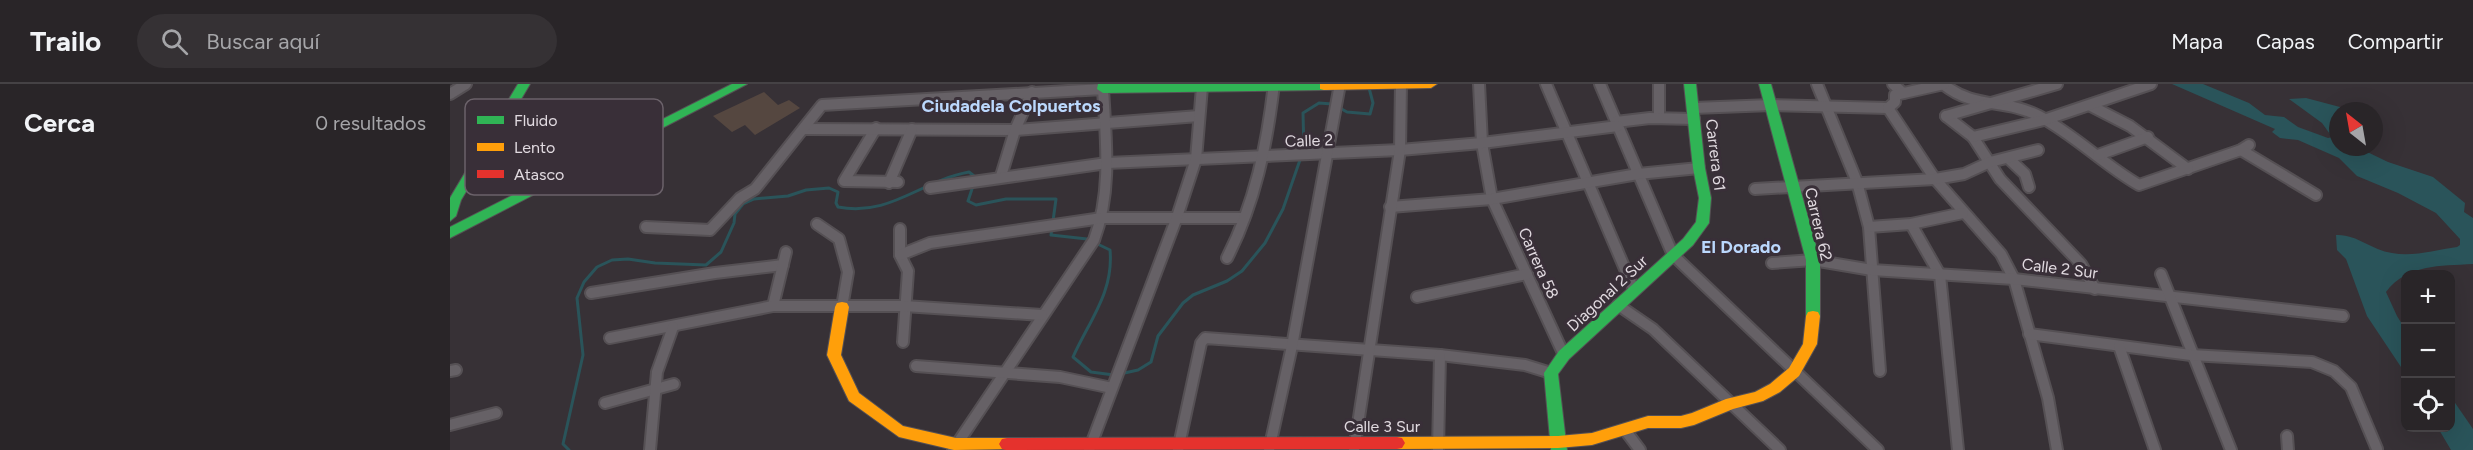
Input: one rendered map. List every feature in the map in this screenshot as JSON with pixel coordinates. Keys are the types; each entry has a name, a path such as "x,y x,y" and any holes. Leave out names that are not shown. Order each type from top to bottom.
{"street":[{"path":"450,94 466,84"},
{"path":"515,99 524,84"},
{"path":"663,124 741,84"},
{"path":"1355,446 1400,150 1401,84"},
{"path":"646,226 710,230 740,198 755,189 822,105 1104,86 1431,84"},
{"name":"Carrera 58","path":"1479,84 1482,143 1492,199 1564,356"},
{"path":"1546,84 1634,290"},
{"path":"1600,84 1673,255 1878,450"},
{"path":"1659,84 1659,118"},
{"name":"Carrera 61","path":"1673,255 1688,242 1702,223 1705,198 1699,168 1690,84"},
{"name":"Carrera 62","path":"1765,84 1813,260 1814,305 1810,344 1794,372"},
{"path":"1817,84 1857,182 1869,227 1880,371"},
{"path":"1893,84 1903,93"},
{"path":"2057,450 2048,398 2014,279 2001,254 1935,179 1888,108 1895,102 1895,95 1943,84 1963,100 2013,106 2044,120 2139,185 2245,148 2316,195"},
{"path":"2056,84 1983,103 1946,116 1973,138 2000,179 2082,264 2095,289"},
{"path":"1973,138 2091,106 2151,84"},
{"path":"1227,258 1237,242 1263,156 1274,85"},
{"path":"1269,446 1292,346 1340,85"},
{"path":"954,447 1006,374 1042,315 1094,240 1102,218 1107,163 1104,86"},
{"path":"1090,447 1177,217 1196,159 1202,87"},
{"path":"1001,176 1015,130 1032,92"},
{"name":"Calle 2","path":"930,188 1001,176 1107,163 1326,155 1482,143 1567,134 1659,118 1772,105 1888,108"},
{"path":"2091,106 2116,117 2148,137 2188,169"},
{"path":"805,129 1015,130 1199,116"},
{"path":"876,128 844,181 893,183 912,129"},
{"path":"2098,155 2148,137"},
{"path":"1755,189 1793,185 1935,179 1961,175 1989,162 2038,150"},
{"path":"2008,158 2025,174 2029,187"},
{"path":"1390,207 1492,199 1638,174 1699,168"},
{"path":"450,216 455,200 465,183"},
{"path":"450,233 524,195"},
{"path":"1869,227 1911,224 1964,213"},
{"path":"900,255 930,243 1102,218 1244,218"},
{"path":"817,224 839,239 848,272 842,307"},
{"path":"1911,224 1940,275 1958,450"},
{"path":"900,229 900,255 908,271 903,342"},
{"path":"773,306 786,252"},
{"name":"Diagonal 2 Sur","path":"1564,356 1673,255"},
{"name":"Calle 2 Sur","path":"1772,263 1813,260 1872,270 2014,279 2343,316"},
{"path":"591,293 714,273 783,265"},
{"path":"1418,297 1527,274"},
{"path":"2161,274 2191,355 2231,450"},
{"path":"1618,305 1653,329 1780,450"},
{"path":"609,338 773,306 904,306 1042,315"},
{"name":"Calle 3 Sur","path":"842,307 834,355 854,397 899,431 954,447 1558,446 1592,439 1648,422 1681,422 1694,419 1731,403 1758,397 1775,388 1794,372"},
{"path":"650,450 657,372 673,327"},
{"path":"2029,334 2191,355 2312,362 2334,371 2351,387 2377,449"},
{"path":"1179,447 1201,343 1205,338 1440,355 1525,365 1551,373"},
{"path":"2119,346 2155,450"},
{"path":"1438,446 1440,355"},
{"path":"1558,446 1551,373 1564,356"},
{"path":"916,366 1060,378 1112,388"},
{"path":"605,403 674,384"},
{"path":"450,425 496,413"},
{"path":"1625,430 1640,450"},
{"path":"2287,436 2288,450"}],"water":[{"path":"2172,84 2203,84 2249,103 2265,115 2284,117 2298,127 2329,138 2329,154 2298,140 2280,138 2272,132 2275,129"},
{"path":"2306,98 2329,104 2329,133 2322,123 2289,99"},
{"path":"2334,156 2376,156 2433,177 2465,203 2464,212 2473,218 2473,264 2401,270 2401,278 2386,292 2401,322 2401,367 2367,316 2346,259 2337,250 2336,235 2351,237 2384,251 2400,254 2416,254 2457,247 2460,245 2460,239 2436,213 2398,193 2357,176"},
{"path":"2455,403 2473,429 2473,450 2451,450 2440,432 2455,432"}],"building":[{"path":"764,92 778,105 789,100 800,108 755,135 745,125 732,132 713,116"}],"waterway":[{"path":"1338,107 1347,112 1370,114 1373,103 1368,84"},
{"path":"1304,152 1303,113 1319,103 1332,104"},
{"path":"1120,374 1138,370 1151,362 1158,336 1183,303 1193,295 1227,281 1242,271 1265,243 1283,209 1301,157"},
{"path":"569,450 563,444 583,355 577,298 584,282 597,267 612,260 628,259 655,263 706,265 721,252 734,223 735,214 743,204 754,199 788,196 806,190 829,188 838,192 836,203 838,207 857,209 889,203 951,176 969,172 974,176 974,180"},
{"path":"973,186 968,201 976,205 1006,199 1056,199 1053,221"},
{"path":"1052,228 1051,235 1087,239 1110,250 1110,265 1104,293 1073,357 1091,372 1114,375"}],"traffic: fast":[{"path":"515,99 524,84"},
{"path":"663,124 741,84"},
{"path":"1104,84 1103,89 1324,86"},
{"path":"1559,450 1551,373 1564,355 1688,242 1702,223 1705,198 1699,168 1690,84"},
{"path":"1765,84 1813,260 1813,316"},
{"path":"450,216 455,200 465,183"},
{"path":"450,233 524,195"}],"traffic: slow":[{"path":"1324,86 1431,84"},
{"path":"842,307 834,355 854,397 899,431 956,444 1007,444"},
{"path":"1397,443 1558,442 1592,439 1648,422 1681,422 1694,419 1731,403 1758,397 1775,388 1794,372 1810,344 1813,316"}],"traffic: jam":[{"path":"1007,444 1397,443"}],"district":[{"name":"Ciudadela Colpuertos","path":"1011,106"},
{"name":"El Dorado","path":"1741,247"}]}
